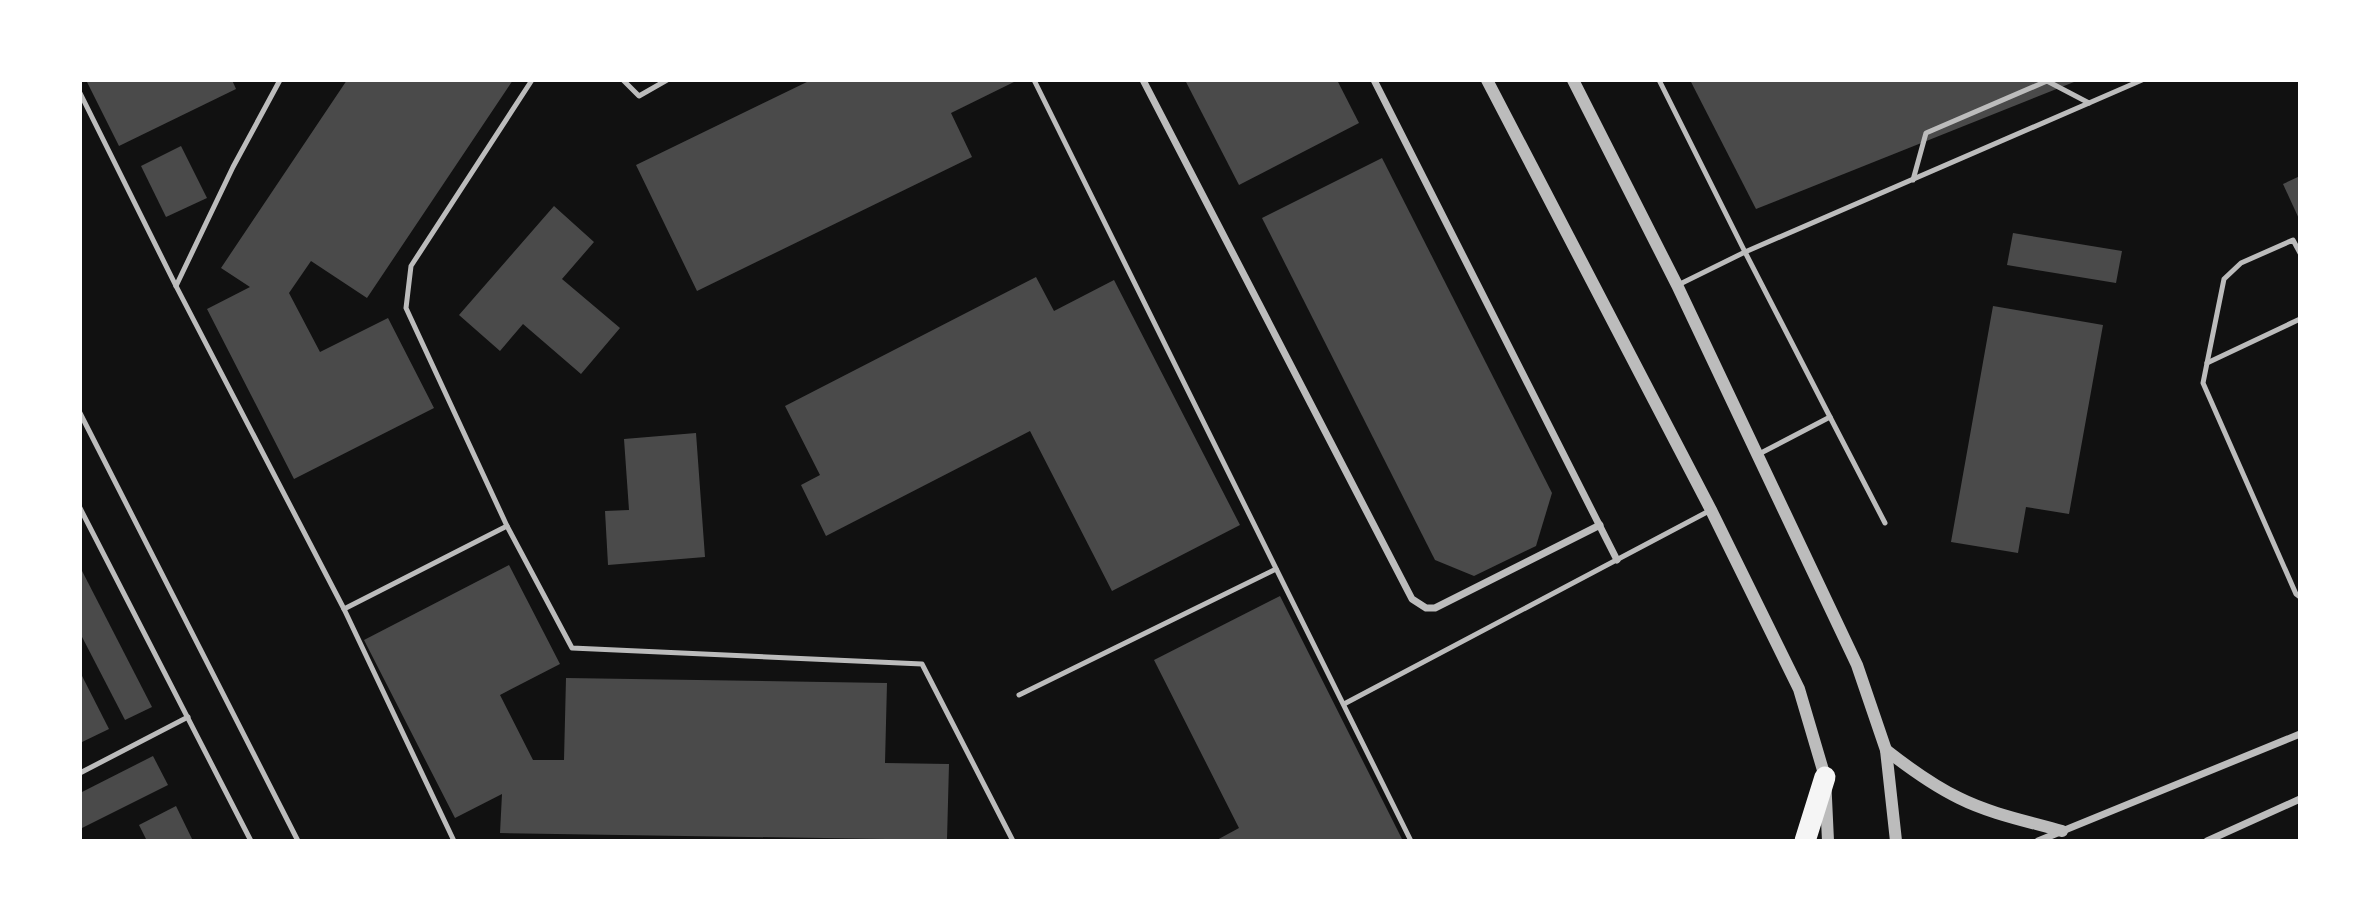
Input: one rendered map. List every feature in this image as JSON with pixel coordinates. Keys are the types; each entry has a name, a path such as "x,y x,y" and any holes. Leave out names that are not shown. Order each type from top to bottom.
{"highway":[{"path":"1805,841 1825,777"}],"street":[{"path":"1143,80 1412,600 1419,605 1434,608 1600,525"},
{"path":"1374,80 1617,560"},
{"path":"1487,80 1711,510 1799,689 1825,777 1828,841"},
{"path":"1573,80 1677,285 1857,665 1886,750 1896,841"},
{"path":"2038,841 2300,734"},
{"path":"1886,750 1923,778 1959,798 1998,813 2062,831"},
{"path":"2207,841 2300,799"}],"lane":[{"path":"176,286 233,167 281,80"},
{"path":"532,80 411,266 406,308 507,526 572,648 922,664 1013,841"},
{"path":"623,80 639,96 667,80"},
{"path":"1034,80 1411,841"},
{"path":"1659,80 1885,523"},
{"path":"1677,285 1745,252 2142,80"},
{"path":"1913,180 1926,133 2047,81 2089,103"},
{"path":"80,93 176,286 344,609 454,841"},
{"path":"2300,253 2293,240 2241,263 2224,279 2203,383 2296,594 2300,597"},
{"path":"2207,363 2300,319"},
{"path":"80,413 298,841"},
{"path":"1759,454 1830,417"},
{"path":"80,508 251,841"},
{"path":"1344,704 1711,510"},
{"path":"344,609 507,526"},
{"path":"1019,695 1276,569"},
{"path":"80,773 188,717"}],"building":[{"path":"86,80 232,80 236,89 119,146"},
{"path":"347,80 513,80 367,298 311,261 289,293 320,352 388,318 434,408 294,479 207,309 250,287 221,268"},
{"path":"811,80 1018,80 951,113 972,157 697,291 636,165"},
{"path":"1185,80 1337,80 1359,123 1239,185"},
{"path":"1690,80 2079,80 1756,209"},
{"path":"181,146 207,198 166,217 141,166"},
{"path":"1382,158 1552,493 1536,546 1474,576 1435,560 1262,218"},
{"path":"2300,176 2300,221 2283,184"},
{"path":"554,206 594,242 562,279 620,328 581,374 523,324 500,351 459,315"},
{"path":"2013,233 2122,251 2116,283 2007,265"},
{"path":"1036,277 1054,311 1114,280 1240,525 1112,591 1030,431 826,536 801,485 820,475 785,406"},
{"path":"1993,306 2103,325 2069,514 2026,507 2018,553 1951,542"},
{"path":"696,433 705,557 608,565 605,511 629,510 624,439"},
{"path":"509,565 560,664 500,695 533,760 564,760 566,678 887,683 885,763 949,764 947,840 500,833 502,794 455,818 364,640"},
{"path":"80,567 152,707 125,720 80,633"},
{"path":"1280,596 1403,841 1215,841 1239,828 1154,660"},
{"path":"80,672 109,729 80,743"},
{"path":"153,756 168,785 80,829 80,793"},
{"path":"176,806 193,841 147,841 139,825"}]}
